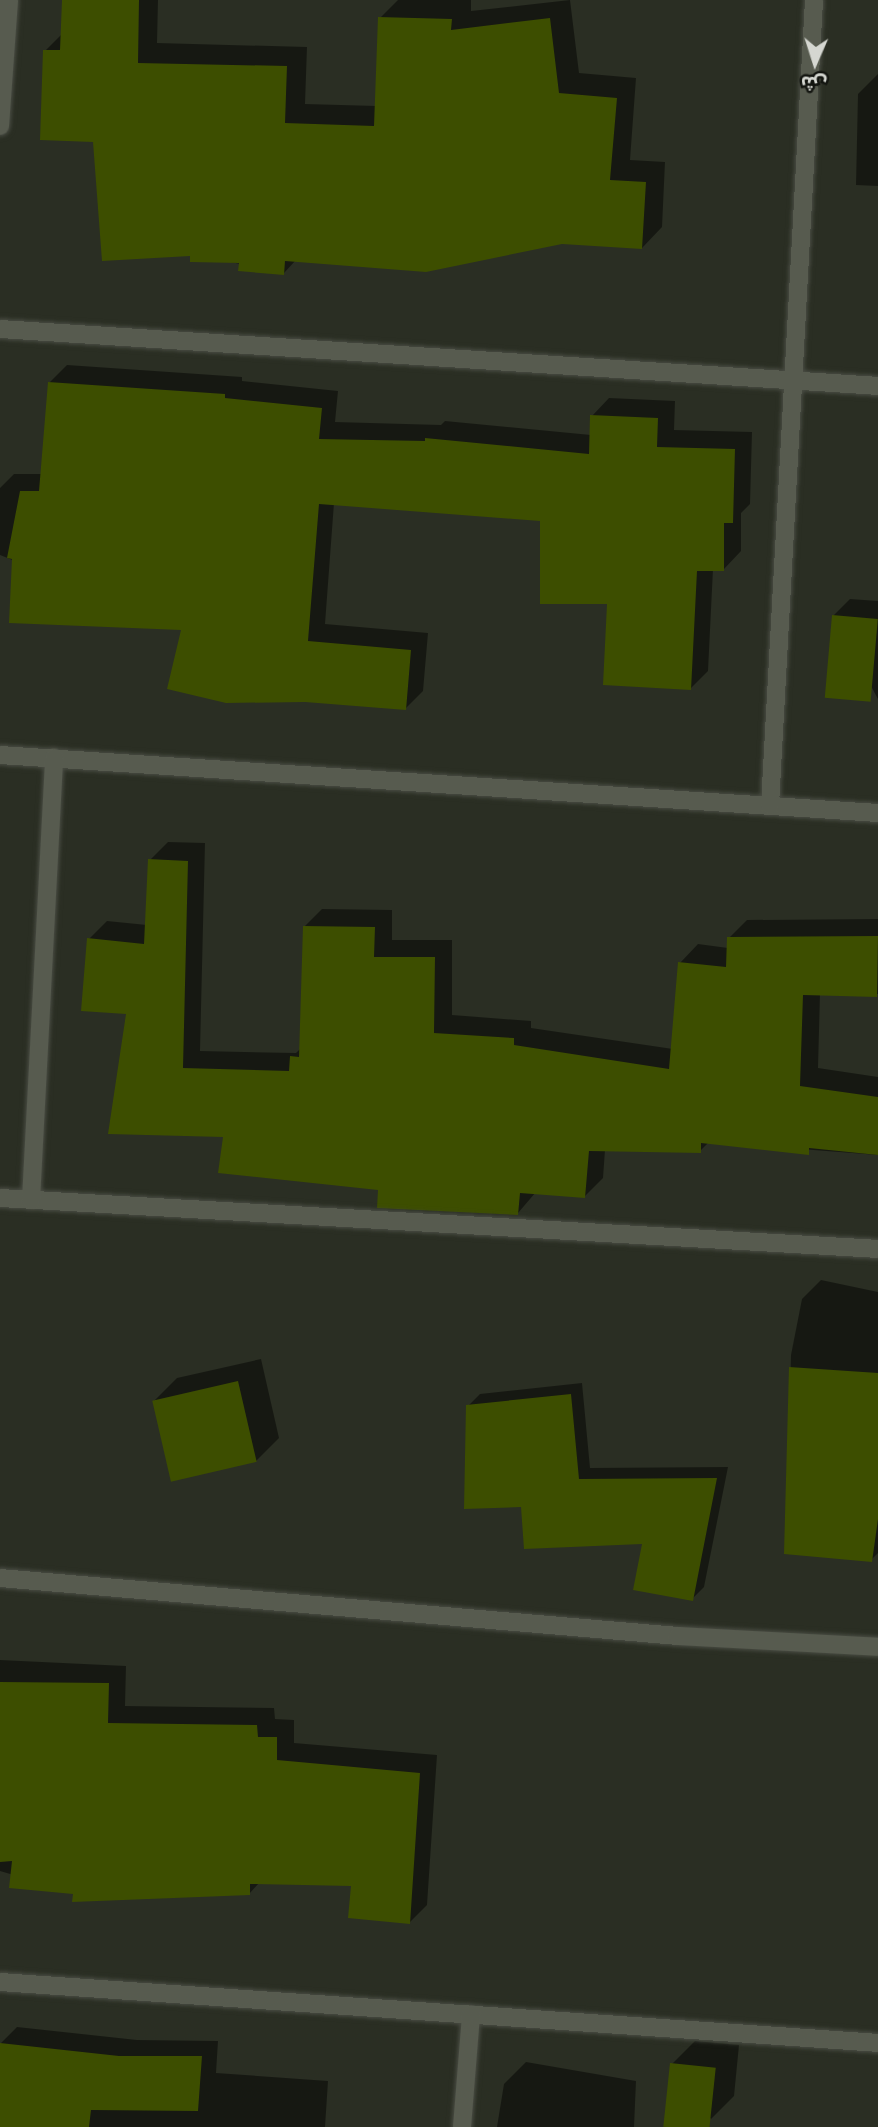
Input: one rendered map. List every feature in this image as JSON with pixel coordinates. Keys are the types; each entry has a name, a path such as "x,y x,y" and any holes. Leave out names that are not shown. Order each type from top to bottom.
{"street":[{"path":"0,126 9,0"},
{"path":"770,805 790,382 814,0"},
{"path":"0,329 878,386"},
{"path":"0,755 878,813"},
{"path":"31,1200 54,758"},
{"path":"0,1198 878,1250"},
{"path":"0,1578 678,1636 878,1647"},
{"path":"0,1982 878,2043"},
{"path":"462,2127 471,2014"}],"building":[{"path":"62,0 139,0 138,63 287,66 285,123 374,126 378,17 452,19 451,30 550,18 559,93 617,98 610,180 646,182 642,249 562,244 426,272 285,261 284,275 238,271 239,263 190,262 190,256 102,261 93,142 40,140 43,50 60,50"},
{"path":"48,382 225,394 225,398 322,408 319,439 425,441 425,438 589,454 590,415 658,418 657,447 735,449 733,523 724,523 724,571 697,571 691,690 603,685 607,604 540,604 540,521 319,504 308,641 411,650 406,710 305,702 226,703 167,689 181,630 9,623 12,559 7,558 20,491 39,491"},
{"path":"832,615 878,619 871,702 825,698"},
{"path":"148,859 188,861 183,1068 289,1071 290,1056 299,1057 303,926 375,927 374,957 435,957 434,1033 514,1038 514,1045 669,1069 678,962 726,967 727,937 878,936 877,997 803,995 800,1086 878,1097 878,1155 809,1148 809,1155 701,1143 701,1153 589,1151 585,1198 520,1193 518,1215 377,1208 378,1190 218,1173 223,1137 108,1134 126,1014 81,1011 87,938 144,944"},
{"path":"789,1367 878,1373 878,1519 872,1562 784,1554"},
{"path":"238,1381 257,1462 171,1482 152,1401"},
{"path":"571,1394 579,1479 717,1478 693,1601 633,1590 642,1544 524,1549 521,1507 464,1509 466,1405"},
{"path":"0,1682 109,1683 108,1723 257,1725 258,1737 277,1737 277,1760 420,1773 410,1924 348,1918 351,1886 250,1884 250,1895 72,1902 73,1894 9,1888 12,1861 0,1862"},
{"path":"0,2043 119,2056 202,2056 198,2111 91,2110 89,2127 0,2127"},
{"path":"670,2063 716,2068 710,2127 663,2127"}]}
